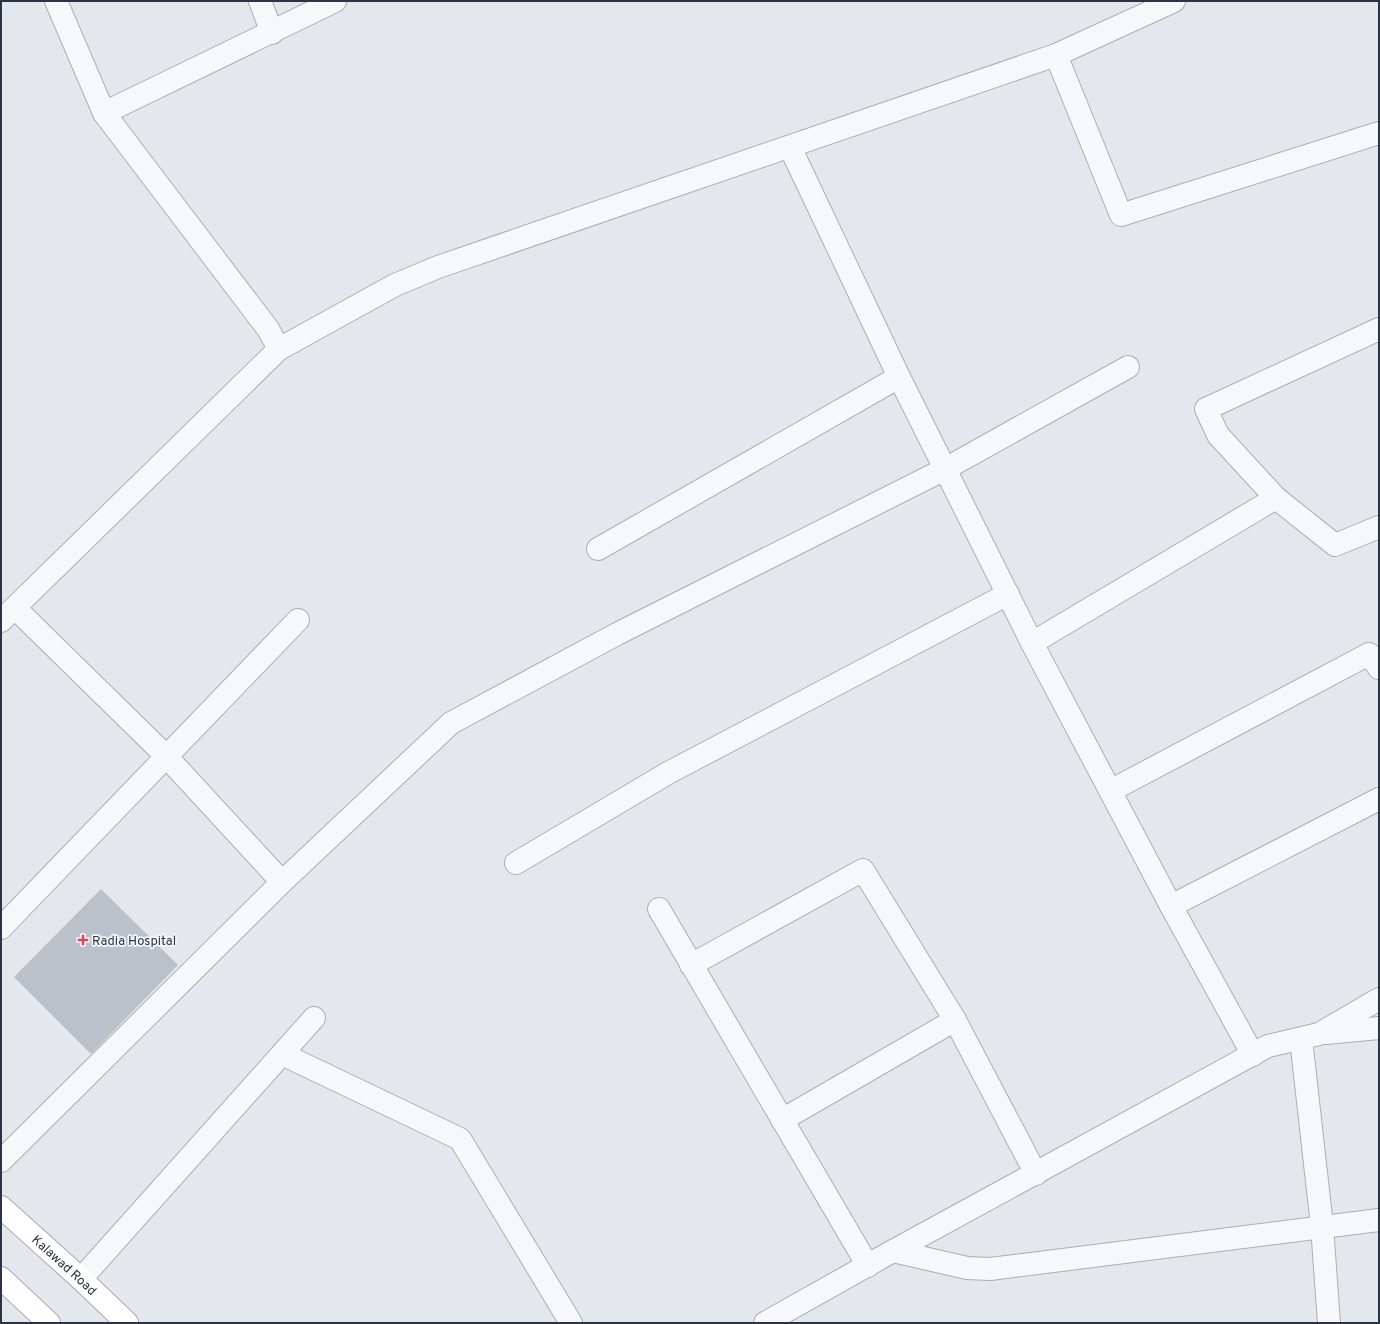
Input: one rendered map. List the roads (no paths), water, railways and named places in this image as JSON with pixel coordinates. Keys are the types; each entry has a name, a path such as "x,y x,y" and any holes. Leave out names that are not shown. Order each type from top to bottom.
{"main road":[{"name":"Kalawad Road","path":"1,1207 81,1279 127,1323"},
{"path":"1,1278 49,1323"}],"street":[{"path":"56,1 104,113 268,329 279,349"},
{"path":"260,1 272,33"},
{"path":"104,113 272,33 334,1"},
{"path":"282,882 166,756 8,614 279,349 395,285 438,267 1056,55 1174,1"},
{"path":"1056,55 1121,215 1379,133"},
{"path":"790,147 899,377 1032,643 1110,791 1253,1055"},
{"path":"1379,329 1206,409 1218,435 1276,498 1335,545 1379,527"},
{"path":"1,1161 282,882 452,722 617,634 945,469 1128,367"},
{"path":"598,550 899,377"},
{"path":"1032,643 1276,498"},
{"path":"516,863 668,773 1008,594"},
{"path":"1,928 298,620"},
{"path":"1110,791 1369,654 1379,668"},
{"path":"1172,906 1379,799"},
{"path":"691,965 862,870 955,1020 1036,1174"},
{"path":"659,909 868,1266"},
{"path":"1310,1036 1379,999"},
{"path":"81,1279 314,1018"},
{"path":"782,1120 955,1020"},
{"path":"765,1323 893,1251 1268,1046 1310,1036 1379,1028"},
{"path":"1310,1036 1329,1323"},
{"path":"282,1054 460,1139 571,1323"},
{"path":"893,1251 967,1268 990,1269 1379,1220"}],"place":[{"name":"Radia Hospital","path":"83,940"}]}
